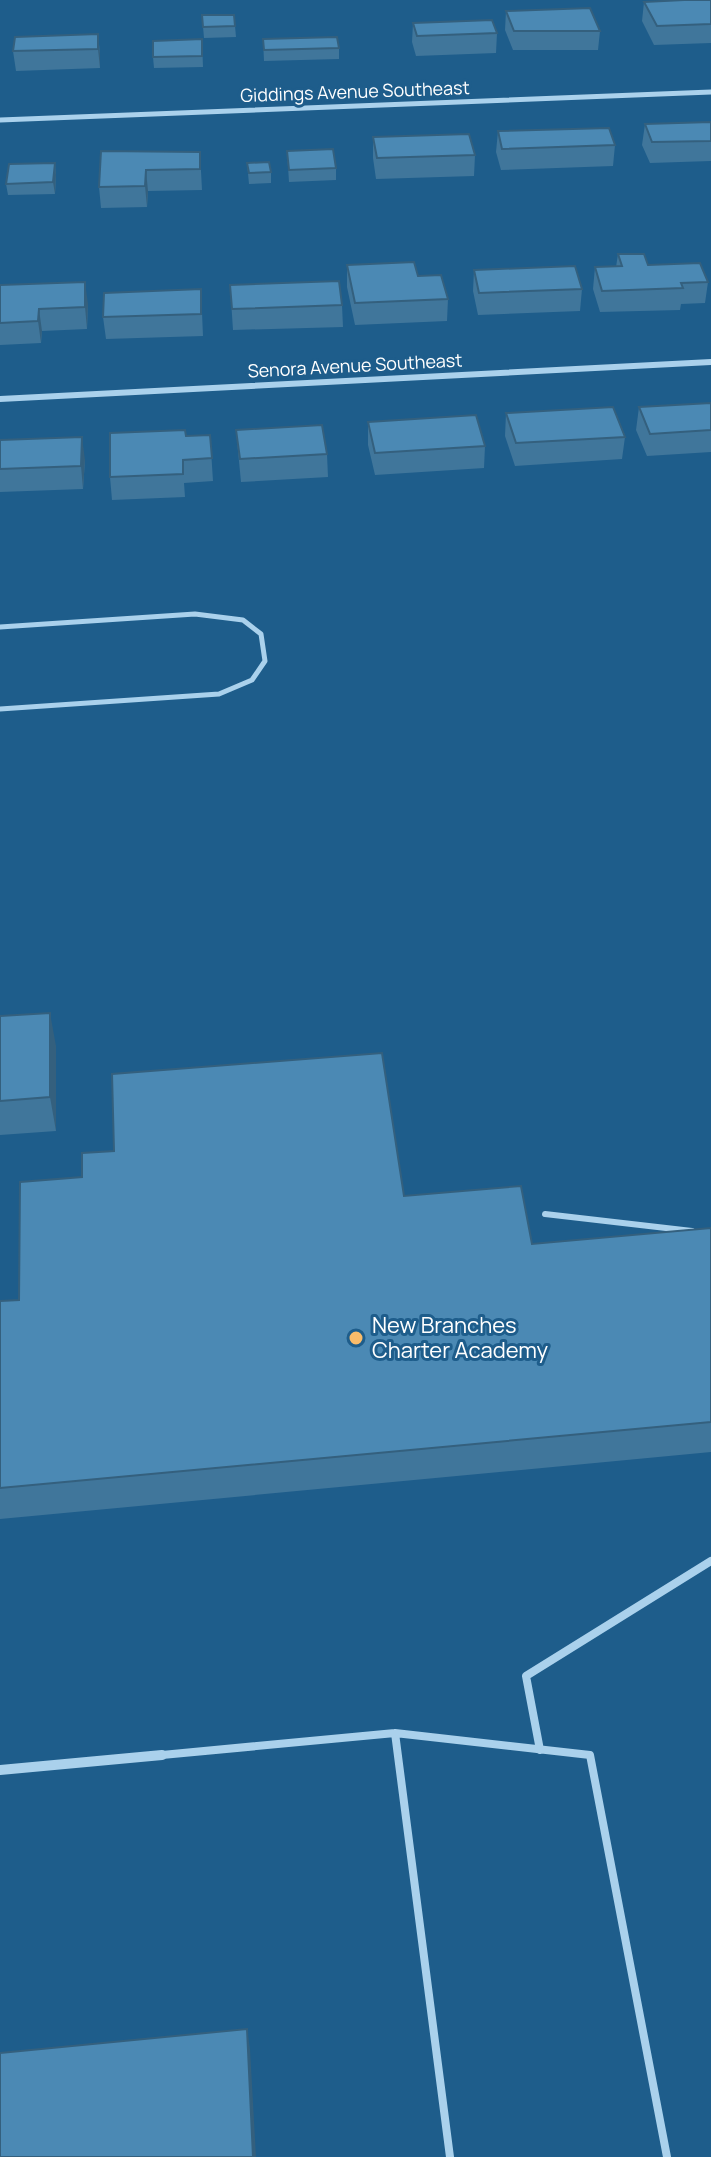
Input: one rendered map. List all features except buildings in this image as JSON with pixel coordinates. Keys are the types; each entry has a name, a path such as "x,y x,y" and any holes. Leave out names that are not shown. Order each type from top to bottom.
{"street":[{"name":"Giddings Avenue Southeast","path":"0,120 711,92"},
{"name":"Senora Avenue Southeast","path":"0,399 711,362"},
{"path":"0,1770 162,1755"}],"lane":[{"path":"0,627 195,614 243,620 261,634 265,661 252,680 219,694 0,709"},
{"path":"545,1214 696,1232"},
{"path":"540,1750 526,1676 711,1561"},
{"path":"395,1733 450,2157"},
{"path":"162,1755 395,1733 590,1755 667,2157"}],"place":[{"name":"New Branches Charter Academy","path":"356,1338"}]}
